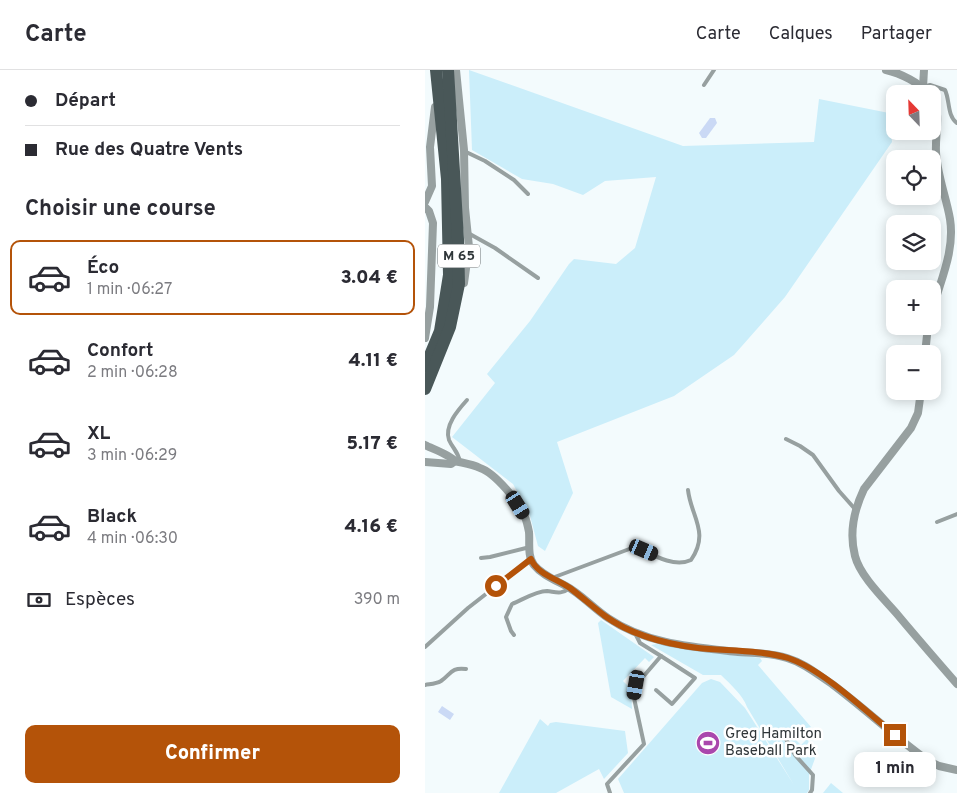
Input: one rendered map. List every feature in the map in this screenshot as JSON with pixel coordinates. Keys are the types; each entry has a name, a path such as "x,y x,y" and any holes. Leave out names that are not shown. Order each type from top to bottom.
{"main road":[{"name":"M 65","path":"425,367 440,331 449,275 447,180 436,70"},
{"name":"M 65","path":"425,389 450,328 459,284 459,239 448,70"}],"street":[{"path":"450,328 462,297 469,248 465,208 464,150 456,70"},
{"path":"885,70 896,73 918,85"},
{"path":"923,85 924,70"},
{"path":"425,202 433,186 430,148 437,93"},
{"path":"936,140 938,168 950,220 951,242 941,282"},
{"path":"425,208 429,212 433,223 428,268 425,338"},
{"path":"920,400 918,413 911,428 864,489 855,510 852,530 854,550 861,568 877,592 957,684"},
{"path":"425,445 437,452 453,457 457,461 481,468 494,476 525,517 529,534 531,559 536,567 570,588 606,617 635,632 672,643 696,648 771,654 802,664 812,669 842,692 927,760 939,766 957,770"},
{"path":"425,462 451,464 457,461"}],"lane":[{"path":"704,85 713,70"},
{"path":"941,89 945,90 948,96 950,114 957,123"},
{"path":"464,150 514,180 528,194"},
{"path":"468,233 495,248 538,278"},
{"path":"457,461 459,453 449,439 448,430 456,414 467,400"},
{"path":"785,439 813,455 855,510"},
{"path":"552,578 637,547 683,564 691,560 699,544 700,529 691,508 688,490"},
{"path":"937,522 957,514"},
{"path":"481,558 530,547"},
{"path":"425,647 468,608 531,559"},
{"path":"514,635 506,618 512,604 541,592 547,591 559,594 570,588"},
{"path":"635,632 640,643 695,678 671,704 655,690"},
{"path":"610,793 607,784 644,744 634,698 636,685 661,656"},
{"path":"425,685 434,684 449,672 466,669"},
{"path":"782,732 795,755 813,775 810,793"}],"shaded area":[{"path":"469,70 683,146 814,142 819,99 886,112 886,140 892,140 892,142 785,297 734,355 674,396 557,442 573,493 545,551 538,546 530,516 513,484 452,437 495,383 487,374 530,321 569,264 574,259 616,264 635,248 656,177 605,181 583,195 553,184 522,179 472,150"},
{"path":"710,118 715,118 717,123 706,138 702,138 699,133"},
{"path":"601,620 654,657 649,662 645,658 623,681 631,689 632,709 611,697 598,623"},
{"name":"Greg Hamilton Baseball Park","path":"656,644 760,658 762,661 758,665 811,727 796,740 801,745 808,738 809,746 817,753 809,775 809,790 807,793 624,793 618,779 702,683 711,679 720,682 745,708 794,785 743,698 732,686 721,675 703,675 651,645"},
{"path":"442,706 454,714 450,720 438,712"},
{"path":"540,719 548,726 550,723 556,722 625,731 628,753 604,779 599,769 556,793 499,793"},
{"path":"831,783 843,793 823,793"}],"place":[{"name":"Greg Hamilton Baseball Park","path":"708,743"}],"route":[{"path":"496,586 531,559 536,567 550,578 566,585 620,626 635,632 664,642 696,648 771,654 802,664 812,669 895,735"}]}
